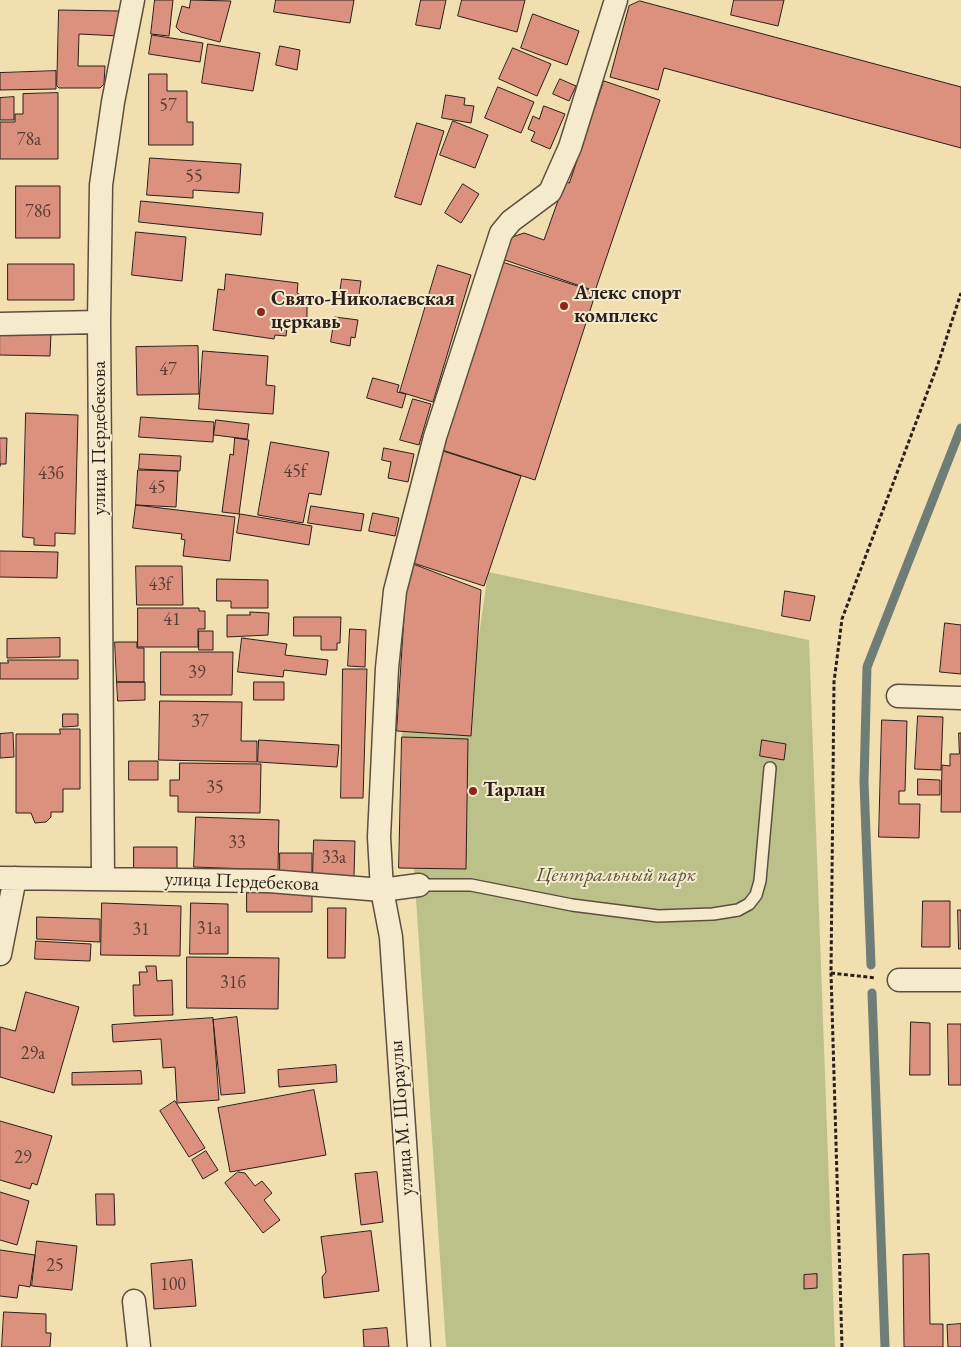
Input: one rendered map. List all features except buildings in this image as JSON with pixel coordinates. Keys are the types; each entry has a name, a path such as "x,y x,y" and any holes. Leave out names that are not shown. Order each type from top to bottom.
{"street":[{"name":"улица Пердебекова","path":"103,879 99,322 101,185 113,102 132,0"},
{"name":"улица М. Шораулы","path":"419,1347 390,937 382,890 380,836 387,668 395,591 435,437 501,233 511,221 550,192 570,147 616,0"},
{"path":"0,324 99,322"},
{"path":"898,696 961,698"},
{"name":"улица Пердебекова","path":"0,954 8,878 269,881 382,890 419,885"},
{"path":"899,980 961,980"},
{"path":"134,1301 139,1347"}],"lane":[{"path":"419,885 471,885 572,905 658,916 713,914 738,910 749,904 756,895 760,881 770,768"}],"path":[{"path":"842,1347 831,973 834,682 842,619 938,364 961,294"},
{"path":"831,973 899,980"}],"green space":[{"name":"Центральный парк","path":"488,572 809,640 835,1347 446,1347 414,869 402,732 466,728"}],"waterway":[{"path":"871,965 864,782 867,667 961,428"},
{"path":"872,993 885,1347"}],"place":[{"name":"Алекс спорт комплекс","path":"564,306"},
{"name":"Свято-Николаевская церкавь","path":"261,312"},
{"name":"Тарлан","path":"473,791"}]}
